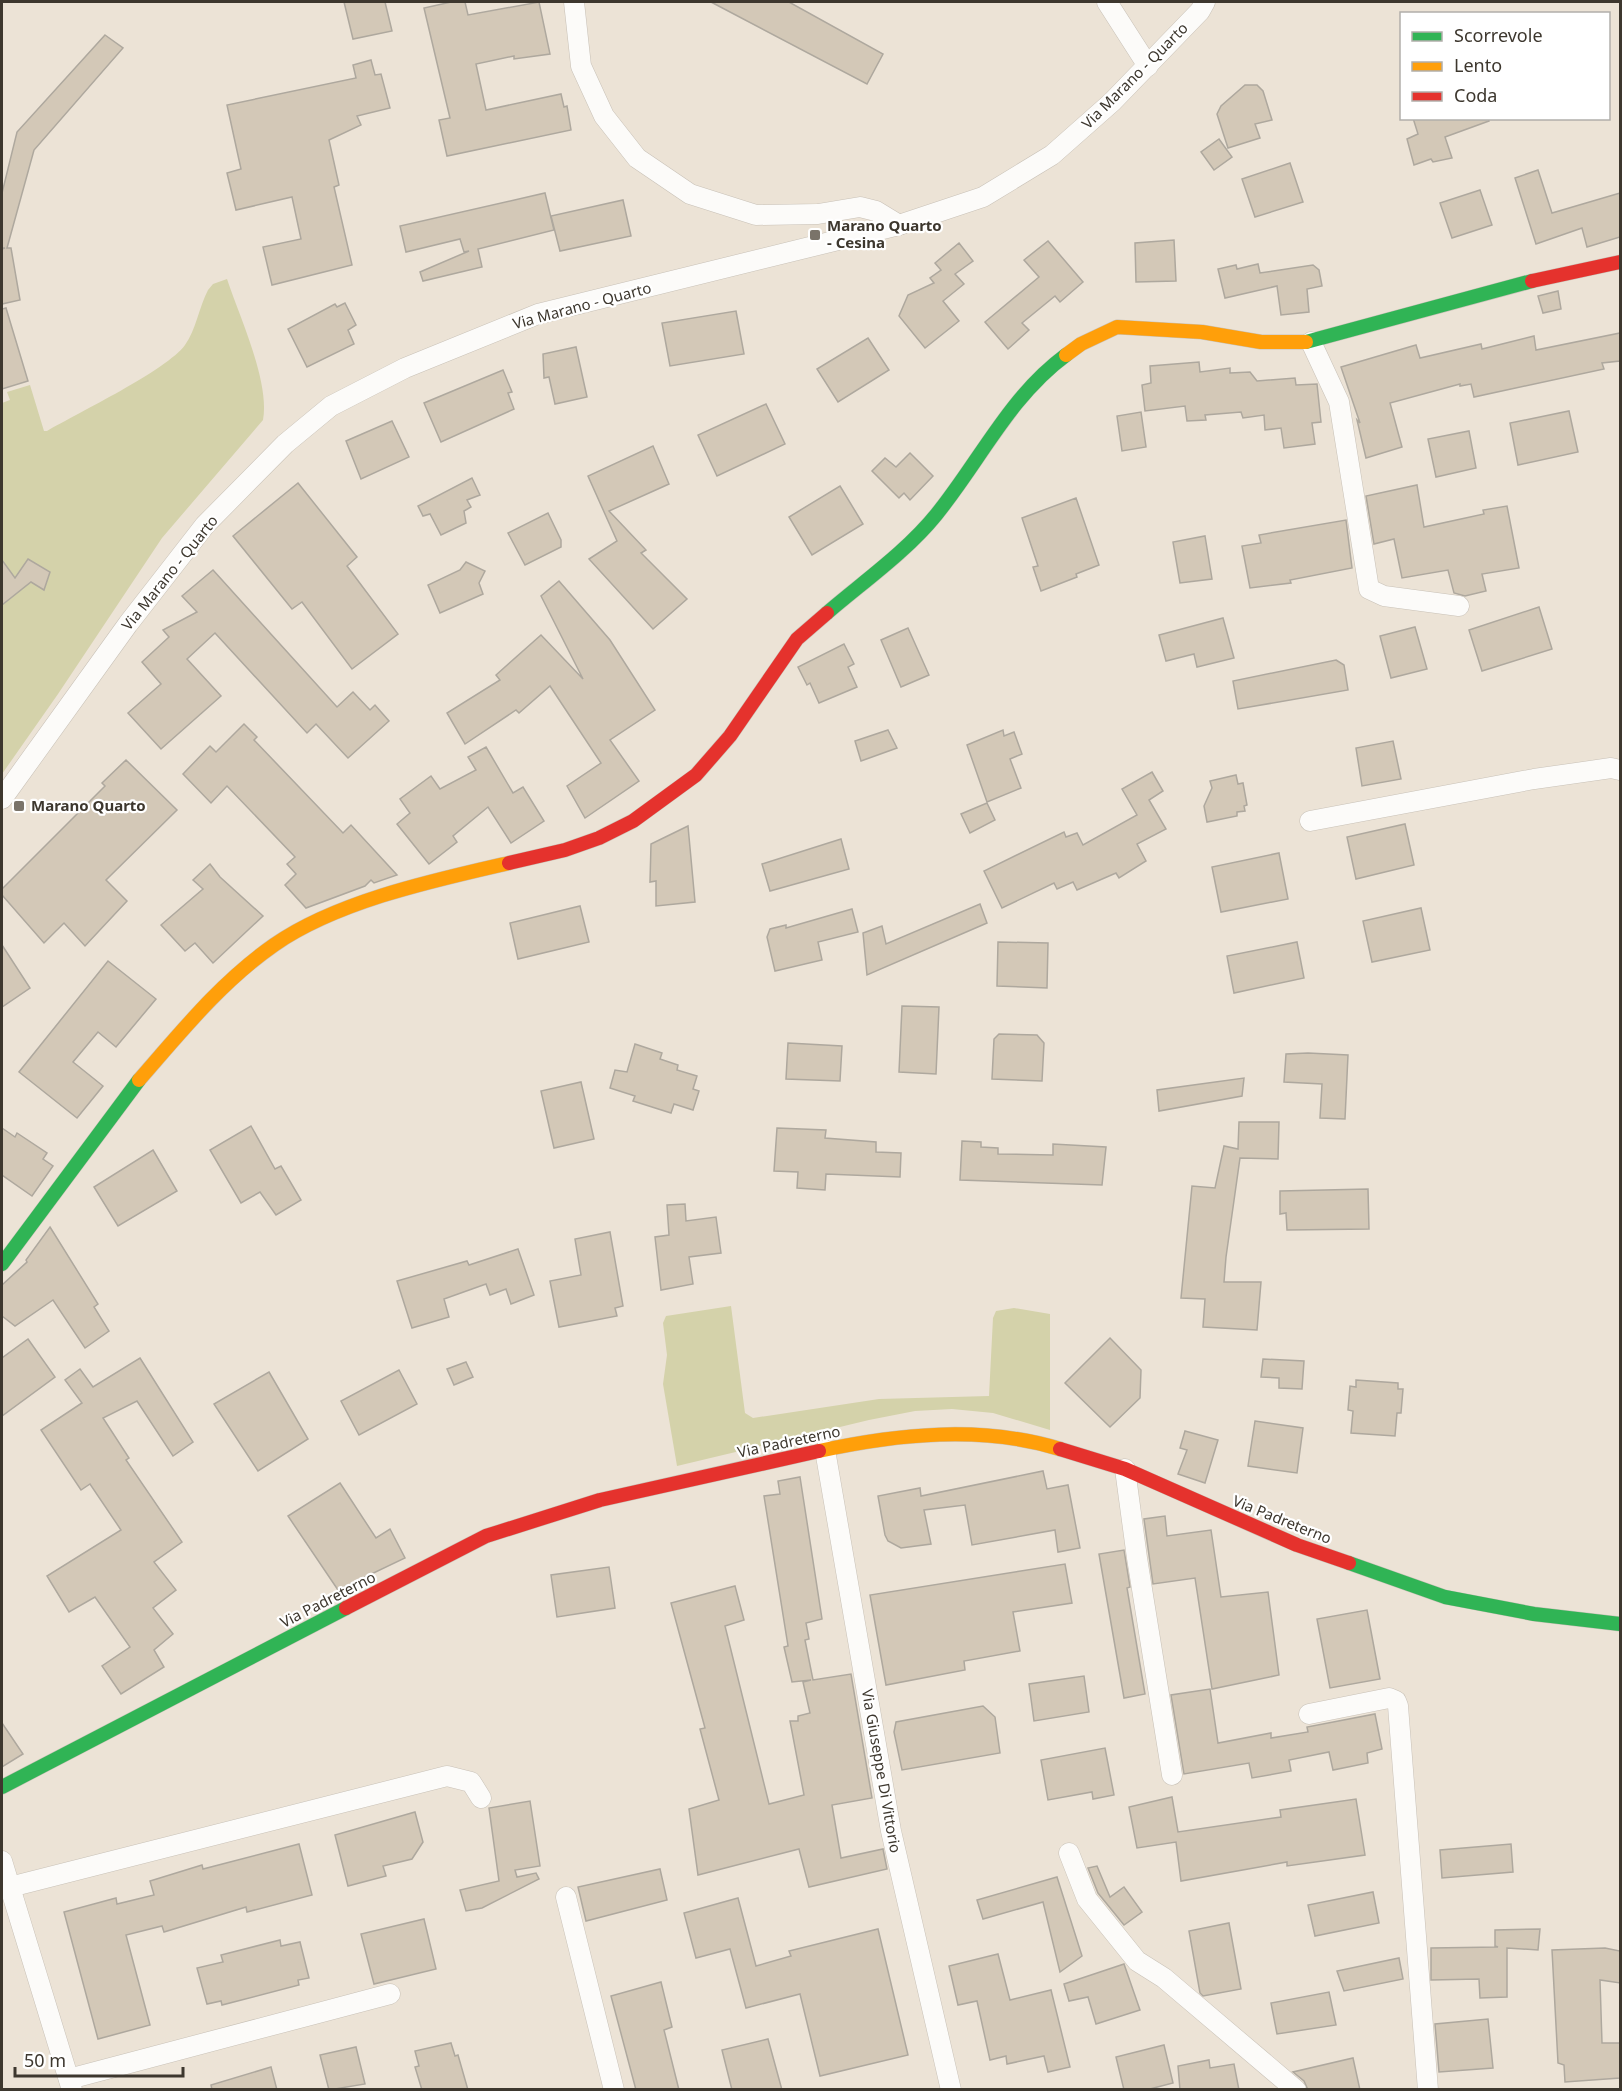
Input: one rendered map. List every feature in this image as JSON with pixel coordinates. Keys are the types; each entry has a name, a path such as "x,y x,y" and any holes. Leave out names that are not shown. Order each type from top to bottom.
{"street":[{"path":"574,2 581,66 604,116 637,158 690,194 756,215 818,214 860,207 876,211 899,225"},
{"path":"1107,2 1148,66"},
{"name":"Via Marano - Quarto","path":"2,799 128,624 205,525 285,444 331,406 405,368 538,314 899,225 983,196 1052,155 1112,102 1148,66 1200,11 1204,2"},
{"path":"2,1264 135,1085 216,993 273,946 298,930 338,912 442,878 565,850 599,838 633,821 696,775 730,736 796,639 914,538 936,515 1018,399 1051,366 1081,345 1117,327 1202,332 1261,342 1311,342 1545,277 1620,262"},
{"path":"1311,342 1339,402 1370,589 1384,596 1459,606"},
{"path":"1310,821 1534,779 1611,768 1620,770"},
{"name":"Via Padreterno","path":"2,1787 486,1536 600,1500 825,1450 906,1437 977,1434 1037,1442 1125,1469 1297,1545 1445,1597 1534,1614 1620,1624"},
{"name":"Via Giuseppe Di Vittorio","path":"825,1450 891,1831 951,2090"},
{"path":"1125,1469 1172,1775"},
{"path":"1309,1714 1389,1698 1396,1701 1398,1706 1428,2090"},
{"path":"10,1887 447,1776 471,1782 481,1798"},
{"path":"1069,1852 1088,1899 1137,1961 1174,1985 1296,2090"},
{"path":"2,1861 71,2084 390,1994"},
{"path":"566,1897 614,2090"}],"shaded area":[{"path":"227,279 258,369 264,405 263,420 162,538 2,774 2,403 10,400 7,392 30,385 44,431 47,431 121,391 175,355 189,339 208,290 213,284"},
{"path":"731,1306 745,1413 753,1418 879,1399 989,1396 993,1318 996,1311 1014,1308 1050,1314 1050,1430 993,1413 952,1409 915,1411 677,1466 663,1384 667,1355 663,1323 666,1316"}],"building":[{"path":"344,2 385,2 392,31 353,39"},
{"path":"451,2 465,2 468,15 539,2 550,54 514,59 514,56 476,64 486,110 561,94 564,107 567,106 571,130 447,156 439,120 450,118 424,8"},
{"path":"711,2 789,2 883,54 867,84"},
{"path":"105,35 123,48 34,150 7,248 11,248 20,300 2,304 2,249 5,248 2,248 2,193 17,132"},
{"path":"371,60 375,75 381,74 390,108 357,116 361,125 329,140 339,185 334,187 352,265 272,285 263,247 301,239 292,197 236,210 227,173 241,169 227,105 356,78 353,65"},
{"path":"1245,85 1257,85 1263,91 1272,120 1255,124 1260,138 1228,148 1217,114 1221,106"},
{"path":"1414,120 1489,121 1445,137 1452,158 1433,162 1431,159 1414,165 1407,139 1418,134"},
{"path":"1219,139 1232,157 1214,170 1201,152"},
{"path":"1290,163 1303,202 1255,217 1242,179"},
{"path":"1538,170 1552,213 1620,193 1620,237 1587,247 1582,228 1536,244 1515,178"},
{"path":"1480,190 1492,225 1452,238 1440,203"},
{"path":"545,193 554,230 478,249 482,267 423,281 420,272 469,251 464,252 460,239 406,252 400,226"},
{"path":"623,200 631,236 560,251 551,216"},
{"path":"1174,240 1176,281 1136,282 1135,243"},
{"path":"1048,241 1083,282 1060,302 1055,296 1022,323 1029,330 1008,349 985,322 1039,277 1024,260"},
{"path":"959,243 973,261 955,274 964,284 943,301 959,321 925,348 899,316 908,295 934,283 930,278 941,270 935,263"},
{"path":"1258,264 1260,273 1313,265 1319,270 1322,286 1307,289 1309,312 1281,315 1277,286 1225,298 1218,269 1236,265 1237,269"},
{"path":"1558,291 1561,309 1543,313 1538,296"},
{"path":"345,303 356,325 348,330 354,344 307,367 288,329 335,304 337,307"},
{"path":"6,308 28,381 2,389 2,309"},
{"path":"736,311 744,354 670,366 662,323"},
{"path":"1620,333 1620,361 1602,363 1604,369 1474,397 1471,384 1460,386 1460,384 1390,403 1402,447 1366,458 1357,420 1360,423 1341,367 1416,345 1420,358 1481,344 1482,349 1534,336 1536,350"},
{"path":"868,338 889,370 838,402 817,369"},
{"path":"576,347 587,397 555,404 549,377 544,378 543,354"},
{"path":"1199,362 1200,372 1230,368 1230,373 1250,372 1257,381 1295,378 1296,385 1317,384 1321,422 1312,423 1315,444 1284,448 1281,428 1265,430 1264,415 1243,418 1241,412 1205,415 1206,420 1187,421 1185,406 1145,411 1142,385 1151,383 1150,366"},
{"path":"503,370 512,392 508,393 514,409 441,442 424,403"},
{"path":"766,404 785,444 717,476 698,435"},
{"path":"1569,411 1578,452 1518,465 1510,423"},
{"path":"1141,412 1146,447 1122,451 1117,416"},
{"path":"392,421 409,457 361,479 346,441"},
{"path":"1469,431 1476,468 1436,477 1428,439"},
{"path":"653,446 669,484 609,511 646,550 641,553 687,599 653,629 589,559 617,541 588,476"},
{"path":"910,453 933,476 910,500 904,493 899,498 872,471 885,458 896,467"},
{"path":"472,478 480,495 467,500 471,507 464,511 466,523 441,535 430,514 423,516 418,506"},
{"path":"298,483 357,557 347,566 398,634 352,669 302,602 292,609 233,536"},
{"path":"1417,485 1424,527 1484,514 1483,510 1507,506 1519,568 1482,574 1486,591 1465,596 1454,593 1448,570 1402,578 1394,539 1374,544 1366,496"},
{"path":"840,486 863,524 812,555 789,517"},
{"path":"1076,498 1099,565 1076,574 1077,577 1041,591 1033,567 1038,566 1022,518"},
{"path":"548,513 561,540 561,547 525,565 508,533"},
{"path":"1346,520 1352,568 1290,580 1291,583 1250,588 1242,546 1261,543 1259,535"},
{"path":"1205,536 1212,579 1180,583 1173,542"},
{"path":"28,559 50,572 44,590 31,582 2,605 2,560 15,578"},
{"path":"466,562 485,571 479,583 483,594 440,613 428,585 460,570"},
{"path":"213,570 337,707 353,692 370,710 375,705 389,721 348,758 316,724 307,733 215,633 187,659 221,696 161,749 128,713 161,684 142,662 169,637 163,630 197,612 182,596"},
{"path":"559,581 610,640 655,710 610,740 639,781 585,818 567,786 601,763 550,686 519,713 516,710 465,744 447,713 500,680 496,675 541,635 583,679 541,596"},
{"path":"1539,607 1552,649 1482,671 1469,630"},
{"path":"1223,618 1234,658 1197,667 1194,654 1166,661 1159,635"},
{"path":"1415,627 1427,669 1391,678 1380,636"},
{"path":"908,628 929,675 901,687 881,640"},
{"path":"844,644 854,664 848,667 857,687 819,703 810,683 807,685 798,667"},
{"path":"1336,660 1344,665 1348,690 1238,709 1233,681"},
{"path":"244,724 257,737 254,740 343,833 351,825 397,875 374,883 371,880 365,886 306,908 285,885 296,874 287,864 295,857 227,786 211,803 183,774 210,746 216,752"},
{"path":"888,730 897,748 861,761 855,741"},
{"path":"1003,730 1004,736 1014,732 1022,754 1010,759 1021,788 987,802 967,745"},
{"path":"1393,741 1401,779 1362,786 1356,748"},
{"path":"486,747 513,793 523,787 544,821 511,843 488,807 453,836 457,842 429,864 397,824 410,813 400,799 431,776 440,789 476,770 468,757"},
{"path":"126,760 177,810 106,880 127,901 85,946 64,923 44,943 2,895 2,889 105,786 102,783"},
{"path":"1152,772 1163,791 1149,800 1166,829 1137,844 1146,861 1119,878 1116,873 1077,890 1073,882 1057,889 1054,883 1002,908 984,871 1064,832 1066,837 1077,833 1083,845 1137,815 1122,789"},
{"path":"1236,775 1238,784 1243,783 1247,805 1244,806 1245,811 1237,812 1237,816 1207,822 1204,806 1212,788 1210,781"},
{"path":"987,803 995,820 970,833 961,814"},
{"path":"1405,824 1414,865 1356,879 1347,837"},
{"path":"688,826 695,902 656,906 656,881 650,882 651,844"},
{"path":"841,839 849,869 770,891 762,864"},
{"path":"1279,853 1288,899 1221,912 1212,867"},
{"path":"210,864 220,877 263,916 213,963 195,943 185,951 161,925 203,889 193,880"},
{"path":"980,904 987,923 867,975 863,933 882,926 886,944"},
{"path":"580,906 589,942 518,959 510,923"},
{"path":"1421,908 1430,950 1372,962 1363,921"},
{"path":"852,909 858,932 818,942 822,960 775,971 767,937 770,929 786,925 786,928"},
{"path":"998,942 1048,943 1047,988 997,986"},
{"path":"1297,942 1304,978 1234,993 1227,956"},
{"path":"2,945 30,988 2,1007"},
{"path":"108,961 156,999 116,1047 98,1032 73,1062 103,1086 77,1118 19,1072"},
{"path":"902,1006 939,1007 936,1074 899,1072"},
{"path":"999,1034 1037,1035 1044,1043 1042,1081 992,1079 994,1039"},
{"path":"788,1043 842,1046 840,1081 786,1079"},
{"path":"635,1044 662,1053 660,1059 678,1065 677,1070 697,1076 693,1089 699,1091 693,1110 674,1104 671,1113 633,1101 635,1096 610,1088 615,1070 627,1072"},
{"path":"1286,1054 1348,1055 1345,1119 1320,1118 1322,1084 1284,1082"},
{"path":"1244,1078 1242,1096 1159,1111 1157,1090"},
{"path":"581,1082 594,1139 554,1148 541,1091"},
{"path":"1239,1122 1279,1122 1278,1159 1240,1158 1226,1257 1224,1282 1261,1282 1257,1330 1203,1327 1205,1299 1181,1298 1192,1186 1215,1188 1224,1146 1238,1149"},
{"path":"251,1126 275,1169 281,1166 301,1200 276,1215 260,1192 241,1203 210,1150"},
{"path":"2,1128 15,1137 17,1133 47,1153 43,1159 53,1166 32,1196 2,1175"},
{"path":"777,1128 826,1130 825,1138 876,1142 876,1152 901,1153 900,1177 826,1174 825,1190 797,1188 798,1172 774,1171"},
{"path":"962,1141 981,1142 981,1147 998,1148 998,1154 1053,1155 1053,1144 1106,1147 1102,1185 960,1180"},
{"path":"153,1150 177,1191 118,1226 94,1187"},
{"path":"1368,1189 1369,1229 1287,1230 1286,1213 1280,1214 1280,1191"},
{"path":"685,1204 686,1221 716,1217 721,1253 689,1257 693,1284 661,1290 655,1237 669,1235 667,1205"},
{"path":"50,1227 98,1304 94,1307 109,1331 85,1348 53,1300 15,1326 2,1316 2,1285 27,1262 26,1260"},
{"path":"610,1232 623,1306 615,1308 617,1316 559,1327 550,1281 581,1275 575,1239"},
{"path":"518,1249 534,1295 511,1304 506,1289 490,1295 486,1284 444,1299 449,1317 412,1328 397,1281 467,1261 469,1265"},
{"path":"1110,1338 1141,1370 1140,1398 1110,1427 1065,1383"},
{"path":"28,1339 55,1377 2,1416 2,1358"},
{"path":"140,1358 193,1442 173,1456 137,1401 103,1418 129,1458 126,1460 182,1542 154,1562 176,1590 153,1608 173,1634 154,1650 164,1667 121,1694 102,1666 130,1647 95,1597 69,1612 47,1576 121,1530 90,1484 81,1490 41,1430 82,1403 65,1380 80,1369 93,1387"},
{"path":"1263,1359 1304,1361 1302,1389 1279,1388 1279,1378 1261,1377"},
{"path":"466,1362 473,1377 454,1385 447,1369"},
{"path":"399,1370 417,1404 359,1435 341,1401"},
{"path":"269,1372 308,1439 258,1471 214,1404"},
{"path":"1356,1380 1398,1383 1398,1389 1403,1389 1401,1413 1397,1413 1395,1436 1351,1433 1353,1411 1348,1410 1350,1386 1356,1387"},
{"path":"1255,1421 1303,1428 1297,1473 1248,1466"},
{"path":"1185,1431 1218,1440 1205,1483 1178,1474 1187,1450 1180,1448"},
{"path":"1043,1471 1047,1489 1068,1485 1080,1548 1058,1552 1055,1530 972,1545 965,1505 924,1510 931,1544 901,1548 888,1541 885,1535 878,1496 920,1488 921,1496"},
{"path":"800,1477 822,1619 806,1623 809,1639 805,1640 813,1680 851,1674 872,1798 832,1805 841,1858 883,1849 887,1869 809,1887 799,1849 698,1875 689,1809 719,1800 700,1729 705,1728 671,1603 735,1586 744,1620 725,1626 769,1804 804,1795 790,1721 798,1721 798,1716 810,1713 803,1682 811,1680 792,1682 784,1647 788,1646 764,1496 780,1494 778,1481"},
{"path":"340,1483 376,1538 390,1529 405,1558 338,1590 288,1516"},
{"path":"1165,1516 1167,1536 1211,1530 1221,1597 1268,1592 1279,1675 1212,1689 1195,1578 1153,1584 1144,1519"},
{"path":"1124,1550 1130,1587 1127,1588 1145,1694 1124,1698 1099,1554"},
{"path":"1065,1564 1072,1603 1013,1612 1020,1651 964,1661 965,1670 886,1685 870,1595"},
{"path":"609,1567 615,1608 557,1617 551,1575"},
{"path":"1367,1610 1380,1679 1330,1688 1317,1619"},
{"path":"1084,1676 1089,1712 1034,1721 1029,1684"},
{"path":"1210,1689 1218,1743 1271,1733 1271,1738 1308,1732 1307,1727 1375,1714 1382,1749 1367,1753 1368,1763 1333,1770 1329,1752 1289,1760 1291,1771 1252,1778 1249,1763 1184,1774 1171,1695"},
{"path":"983,1706 995,1717 1000,1753 902,1770 894,1732 896,1722"},
{"path":"2,1723 23,1754 2,1767"},
{"path":"1105,1748 1114,1795 1093,1799 1092,1792 1048,1800 1041,1760"},
{"path":"1172,1797 1178,1832 1281,1817 1280,1810 1356,1799 1365,1855 1287,1866 1287,1862 1181,1881 1176,1842 1137,1848 1129,1807"},
{"path":"530,1801 540,1866 515,1870 517,1877 536,1873 539,1879 482,1908 466,1911 460,1890 499,1881 489,1808"},
{"path":"415,1812 423,1842 412,1859 383,1866 386,1876 348,1886 335,1835"},
{"path":"299,1844 312,1895 247,1912 246,1907 164,1932 162,1926 126,1935 150,2025 98,2039 64,1912 116,1898 117,1904 154,1895 150,1881 202,1865 203,1869"},
{"path":"1511,1844 1513,1872 1442,1878 1440,1850"},
{"path":"1097,1866 1110,1897 1124,1887 1142,1912 1124,1925 1098,1893 1088,1868"},
{"path":"660,1869 667,1900 586,1921 578,1887"},
{"path":"1057,1877 1082,1956 1060,1972 1043,1902 983,1919 977,1900"},
{"path":"1373,1892 1379,1923 1315,1936 1308,1905"},
{"path":"738,1898 756,1966 791,1956 789,1951 878,1929 908,2055 820,2076 800,1994 746,2008 730,1949 696,1958 684,1913"},
{"path":"424,1919 436,1969 374,1984 361,1934"},
{"path":"1229,1923 1241,1989 1203,1996 1200,1993 1189,1931"},
{"path":"1540,1929 1538,1950 1507,1948 1507,1997 1480,1998 1479,1979 1431,1980 1431,1948 1498,1947 1495,1946 1495,1930"},
{"path":"280,1940 281,1946 300,1942 309,1978 298,1980 299,1985 222,2005 221,2001 207,2004 197,1968 223,1962 221,1955"},
{"path":"1605,1948 1620,1951 1620,1983 1600,1980 1602,2043 1620,2043 1620,2078 1565,2082 1564,2065 1558,2063 1552,1950"},
{"path":"998,1954 1010,2000 1051,1990 1070,2067 1048,2072 1044,2056 1007,2064 1006,2056 990,2060 977,2001 958,2005 949,1966"},
{"path":"1399,1958 1403,1979 1344,1991 1337,1971"},
{"path":"1124,1964 1140,2010 1096,2024 1088,1997 1069,2001 1064,1984"},
{"path":"661,1982 672,2027 664,2030 679,2090 636,2090 611,1996"},
{"path":"1329,1992 1336,2025 1277,2034 1271,2003"},
{"path":"1488,2019 1493,2068 1439,2072 1435,2024"},
{"path":"768,2039 782,2090 732,2090 722,2050"},
{"path":"451,2043 455,2056 458,2055 468,2090 422,2090 415,2067 419,2066 415,2051"},
{"path":"1164,2045 1173,2083 1146,2090 1124,2090 1116,2057"},
{"path":"356,2047 365,2084 329,2090 320,2055"},
{"path":"1353,2058 1360,2090 1308,2090 1304,2081 1293,2072"},
{"path":"1209,2060 1210,2068 1234,2064 1239,2090 1180,2090 1178,2066"},
{"path":"271,2067 277,2090 212,2090 211,2085"}],"traffic: fast":[{"path":"1306,342 1532,281"},
{"path":"827,613 898,554 924,529 952,494 1011,410 1028,390 1066,355"},
{"path":"2,1264 139,1080"},
{"path":"1349,1563 1445,1597 1534,1614 1620,1624"},
{"path":"2,1787 346,1608"}],"traffic: slow":[{"path":"1066,355 1081,344 1117,327 1202,332 1261,342 1306,342"},
{"path":"139,1080 202,1008 236,975 274,945 299,930 327,916 387,894 509,863"},
{"path":"819,1451 879,1440 940,1435 1000,1437 1030,1441 1060,1449"}],"traffic: jam":[{"path":"1532,281 1620,262"},
{"path":"509,863 565,850 599,838 633,821 696,775 730,736 797,639 827,613"},
{"path":"1060,1449 1125,1469 1297,1545 1349,1563"},
{"path":"346,1608 486,1536 600,1500 819,1451"}],"place":[{"name":"Marano Quarto - Cesina","path":"815,235"},
{"name":"Marano Quarto","path":"19,806"}]}
